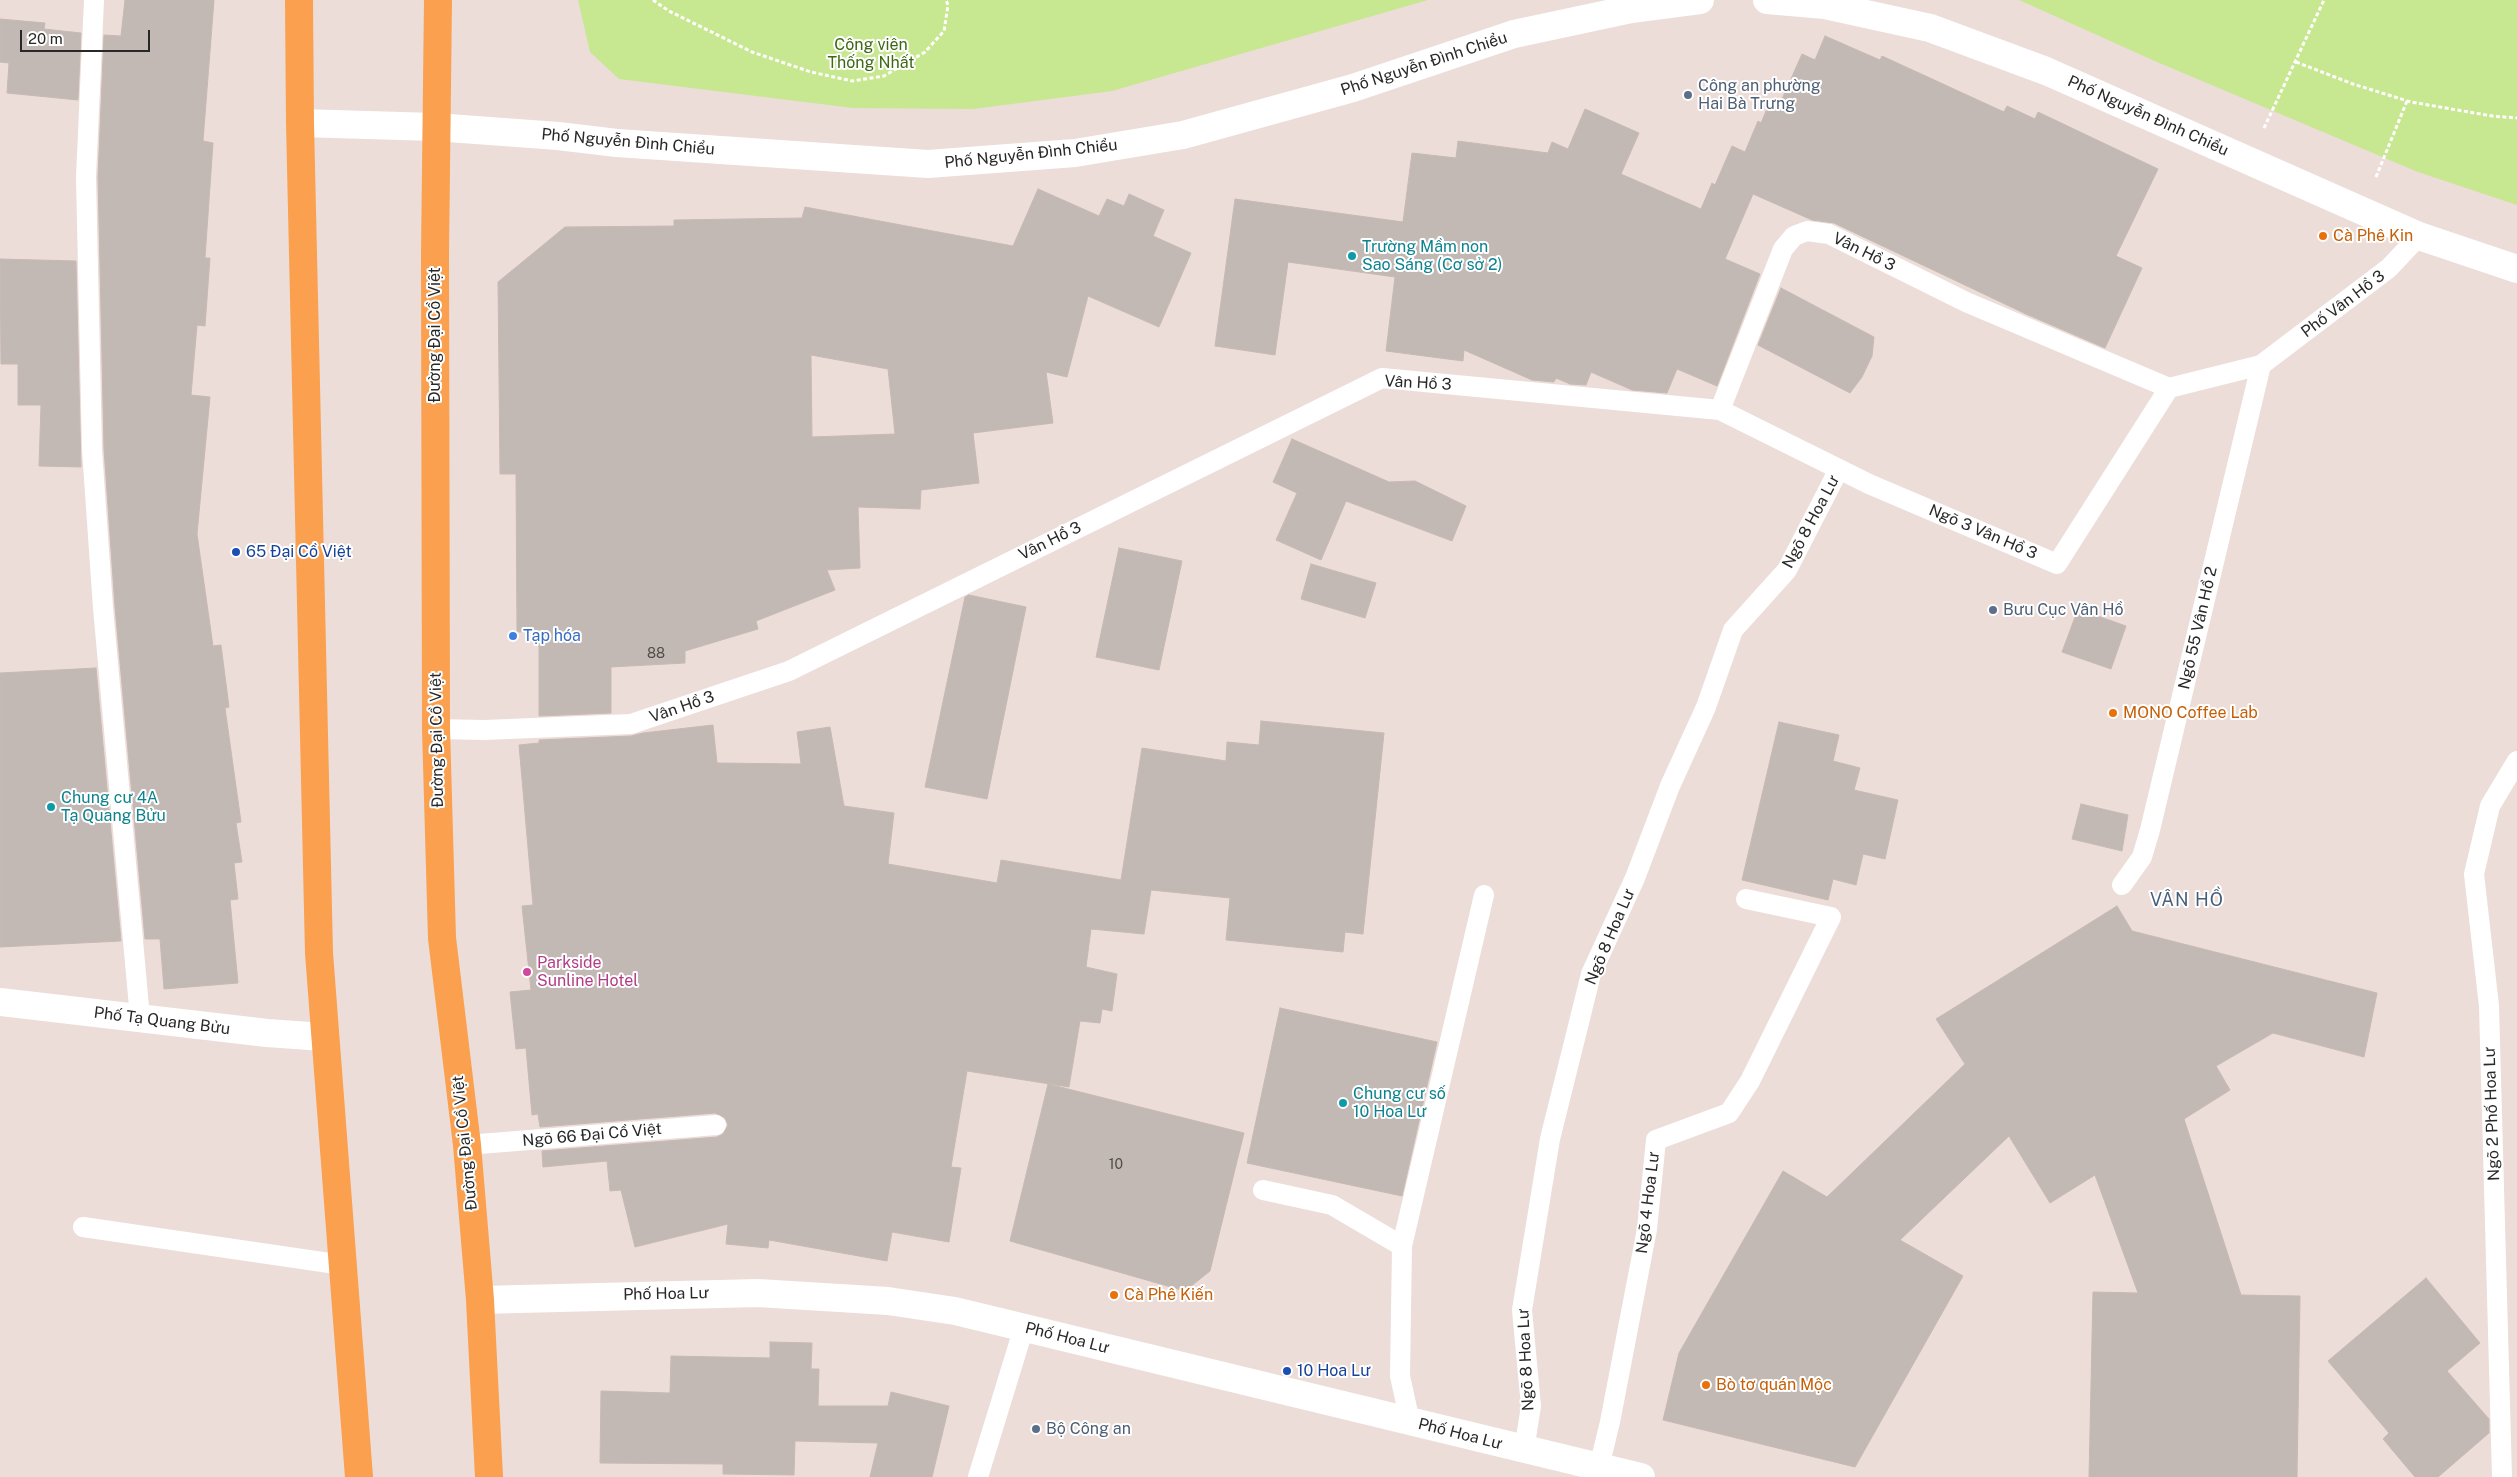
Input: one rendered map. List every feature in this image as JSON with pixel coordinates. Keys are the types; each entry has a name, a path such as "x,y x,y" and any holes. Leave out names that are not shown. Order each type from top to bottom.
{"main road":[{"path":"299,0 300,123 319,953 358,1477"},
{"name":"Đường Đại Cồ Việt","path":"438,0 435,127 436,729 442,938 467,1145 480,1300 489,1477"}],"street":[{"name":"Phố Nguyễn Đình Chiểu","path":"300,123 435,127 558,136 617,143 928,164 1075,153 1183,135 1353,88 1514,34 1630,9 1700,0"},
{"name":"Phố Nguyễn Đình Chiểu","path":"1767,0 1825,5 1930,28 2046,71 2419,236 2517,269"},
{"name":"Phố Tạ Quang Bửu","path":"0,1002 267,1033 324,1036"},
{"name":"Phố Hoa Lư","path":"480,1300 758,1293 888,1301 955,1312 1024,1327 1524,1450 1642,1477"}],"lane":[{"path":"94,0 86,177 92,450 103,608 140,1018"},
{"name":"Vân Hồ 3","path":"436,729 484,730 631,724 789,670 1382,378 1720,410 1783,249 1794,236 1807,231 1829,234 1966,302 2169,388"},
{"name":"Phố Vân Hồ 3","path":"2261,366 2389,268 2419,236"},
{"path":"2169,388 2261,366"},
{"name":"Ngõ 55 Vân Hồ 2","path":"2122,884 2142,856 2150,830 2261,366"},
{"name":"Ngõ 3 Vân Hồ 3","path":"1720,410 1869,484 2057,564 2169,388"},
{"name":"Ngõ 8 Hoa Lư","path":"1524,1450 1531,1406 1522,1310 1550,1139 1591,974 1635,878 1670,786 1706,707 1733,630 1787,570 1839,469"},
{"name":"Ngõ 2 Phố Hoa Lư","path":"2502,1477 2488,1006 2474,874 2490,806 2517,761"},
{"path":"1410,1422 1400,1376 1402,1246 1484,895"},
{"name":"Ngõ 4 Hoa Lư","path":"1599,1467 1610,1422 1647,1228 1656,1140 1729,1113 1750,1081 1831,917 1746,899"},
{"name":"Ngõ 66 Đại Cồ Việt","path":"467,1145 716,1125"},
{"path":"1263,1190 1332,1205 1402,1246"},
{"path":"83,1227 343,1265"},
{"path":"978,1477 1024,1327"}],"path":[{"path":"653,0 669,11 752,52 811,72 852,81 884,76 925,52 944,31 948,5 946,0"},
{"path":"2264,128 2324,0"},
{"path":"2296,62 2353,84 2407,101 2492,116 2517,118"},
{"path":"2363,210 2407,101"}],"green space":[{"name":"Công viên Thống Nhất","path":"578,0 1428,0 1112,91 973,109 853,108 619,79 590,52"},
{"path":"2019,0 2517,0 2517,205 2418,172 2157,62"}],"building":[{"path":"125,0 214,0 203,141 213,143 205,258 210,258 205,326 197,325 191,395 210,397 197,534 213,646 221,645 229,707 225,708 241,822 236,823 242,862 234,863 238,899 230,900 238,983 164,989 160,939 145,939 115,607 104,449 98,177 104,35 121,36"},
{"path":"0,19 45,23 44,29 81,33 78,100 7,93 9,63 0,62"},
{"path":"1825,36 1880,60 1882,56 2004,112 2007,106 2035,119 2038,112 2158,169 2116,256 2142,268 2105,348 2026,314 1834,223 1812,220 1753,194 1725,259 1760,274 1717,386 1677,369 1667,393 1632,390 1591,372 1586,385 1570,384 1556,378 1554,382 1532,380 1464,350 1463,361 1386,351 1395,277 1288,262 1275,355 1215,346 1235,199 1403,222 1412,153 1456,158 1458,141 1548,153 1552,142 1568,149 1585,109 1639,133 1621,174 1701,209 1712,183 1715,185 1732,146 1745,152 1758,121 1761,123 1769,104 1778,108 1802,54 1815,60"},
{"path":"1038,189 1099,216 1107,199 1124,206 1129,194 1164,210 1153,236 1191,253 1159,327 1088,296 1067,377 1046,372 1053,423 973,433 979,483 921,490 920,509 858,507 860,568 827,570 835,590 756,621 758,629 685,651 685,663 611,667 611,713 539,716 539,631 517,632 516,474 500,474 498,282 565,227 674,226 674,220 802,218 805,207 1013,246","holes":["811,355 888,369 895,434 812,437"]},
{"path":"0,259 76,261 81,467 39,466 41,405 18,405 18,364 1,364"},
{"path":"1781,288 1874,337 1872,356 1862,377 1850,393 1758,345"},
{"path":"1292,439 1389,482 1415,481 1466,506 1452,541 1346,501 1321,560 1276,540 1297,493 1273,482"},
{"path":"1119,548 1182,561 1159,670 1096,657"},
{"path":"1311,564 1376,583 1365,618 1301,599"},
{"path":"969,595 1026,607 987,799 925,787 965,597"},
{"path":"2078,609 2126,626 2111,669 2062,652"},
{"name":"Chung cư 4A Tạ Quang Bửu","path":"96,668 121,941 0,947 0,673"},
{"path":"1261,721 1384,733 1363,934 1345,932 1343,952 1226,940 1230,898 1151,890 1144,934 1091,929 1086,967 1117,974 1112,1011 1102,1009 1100,1023 1080,1021 1069,1087 967,1071 951,1167 961,1168 949,1242 892,1232 887,1261 769,1240 768,1248 726,1244 728,1224 635,1247 621,1190 610,1191 607,1161 543,1167 542,1151 717,1137 723,1134 728,1125 725,1118 715,1113 540,1127 538,1114 532,1115 526,1048 516,1049 510,992 531,990 522,906 533,905 519,745 539,743 539,740 631,736 713,725 717,763 801,764 797,732 830,727 844,806 894,813 888,864 997,883 1001,860 1121,880 1142,748 1226,761 1227,742 1259,745"},
{"path":"1779,722 1839,735 1833,761 1860,768 1854,790 1898,800 1885,859 1863,854 1856,885 1833,879 1828,900 1742,880"},
{"path":"2081,804 2128,815 2122,851 2072,839"},
{"path":"2117,906 2132,931 2377,993 2364,1057 2273,1033 2216,1066 2230,1090 2184,1119 2241,1295 2300,1296 2297,1477 2089,1477 2093,1292 2138,1293 2095,1175 2050,1203 2009,1136 1900,1240 1963,1276 1855,1467 1663,1420 1679,1353 1783,1171 1827,1197 1965,1064 1936,1019"},
{"name":"Chung cư số 10 Hoa Lư","path":"1280,1008 1437,1042 1402,1196 1247,1163"},
{"path":"1048,1084 1244,1133 1210,1271 1185,1291 1010,1241"},
{"path":"2426,1278 2480,1343 2447,1371 2489,1419 2489,1433 2438,1477 2415,1477 2383,1439 2389,1433 2328,1361"},
{"path":"770,1342 812,1343 811,1369 819,1369 818,1406 888,1406 891,1392 949,1406 932,1477 870,1477 878,1443 795,1441 794,1475 723,1474 723,1464 600,1463 601,1391 670,1393 671,1356 770,1358"}],"place":[{"name":"Công an phường Hai Bà Trưng","path":"1688,95"},
{"name":"Cà Phê Kin","path":"2323,236"},
{"name":"Trường Mầm non Sao Sáng (Cơ sở 2)","path":"1352,256"},
{"name":"65 Đại Cồ Việt","path":"236,552"},
{"name":"Bưu Cục Vân Hồ","path":"1993,610"},
{"name":"Tạp hóa","path":"513,636"},
{"name":"MONO Coffee Lab","path":"2113,713"},
{"name":"Chung cư 4A Tạ Quang Bửu","path":"51,807"},
{"name":"Parkside Sunline Hotel","path":"527,972"},
{"name":"Chung cư số 10 Hoa Lư","path":"1343,1103"},
{"name":"Cà Phê Kiến","path":"1114,1295"},
{"name":"10 Hoa Lư","path":"1287,1371"},
{"name":"Bò tơ quán Mộc","path":"1706,1385"},
{"name":"Bộ Công an","path":"1036,1429"}],"district":[{"name":"VÂN HỒ","path":"2187,900"}]}
